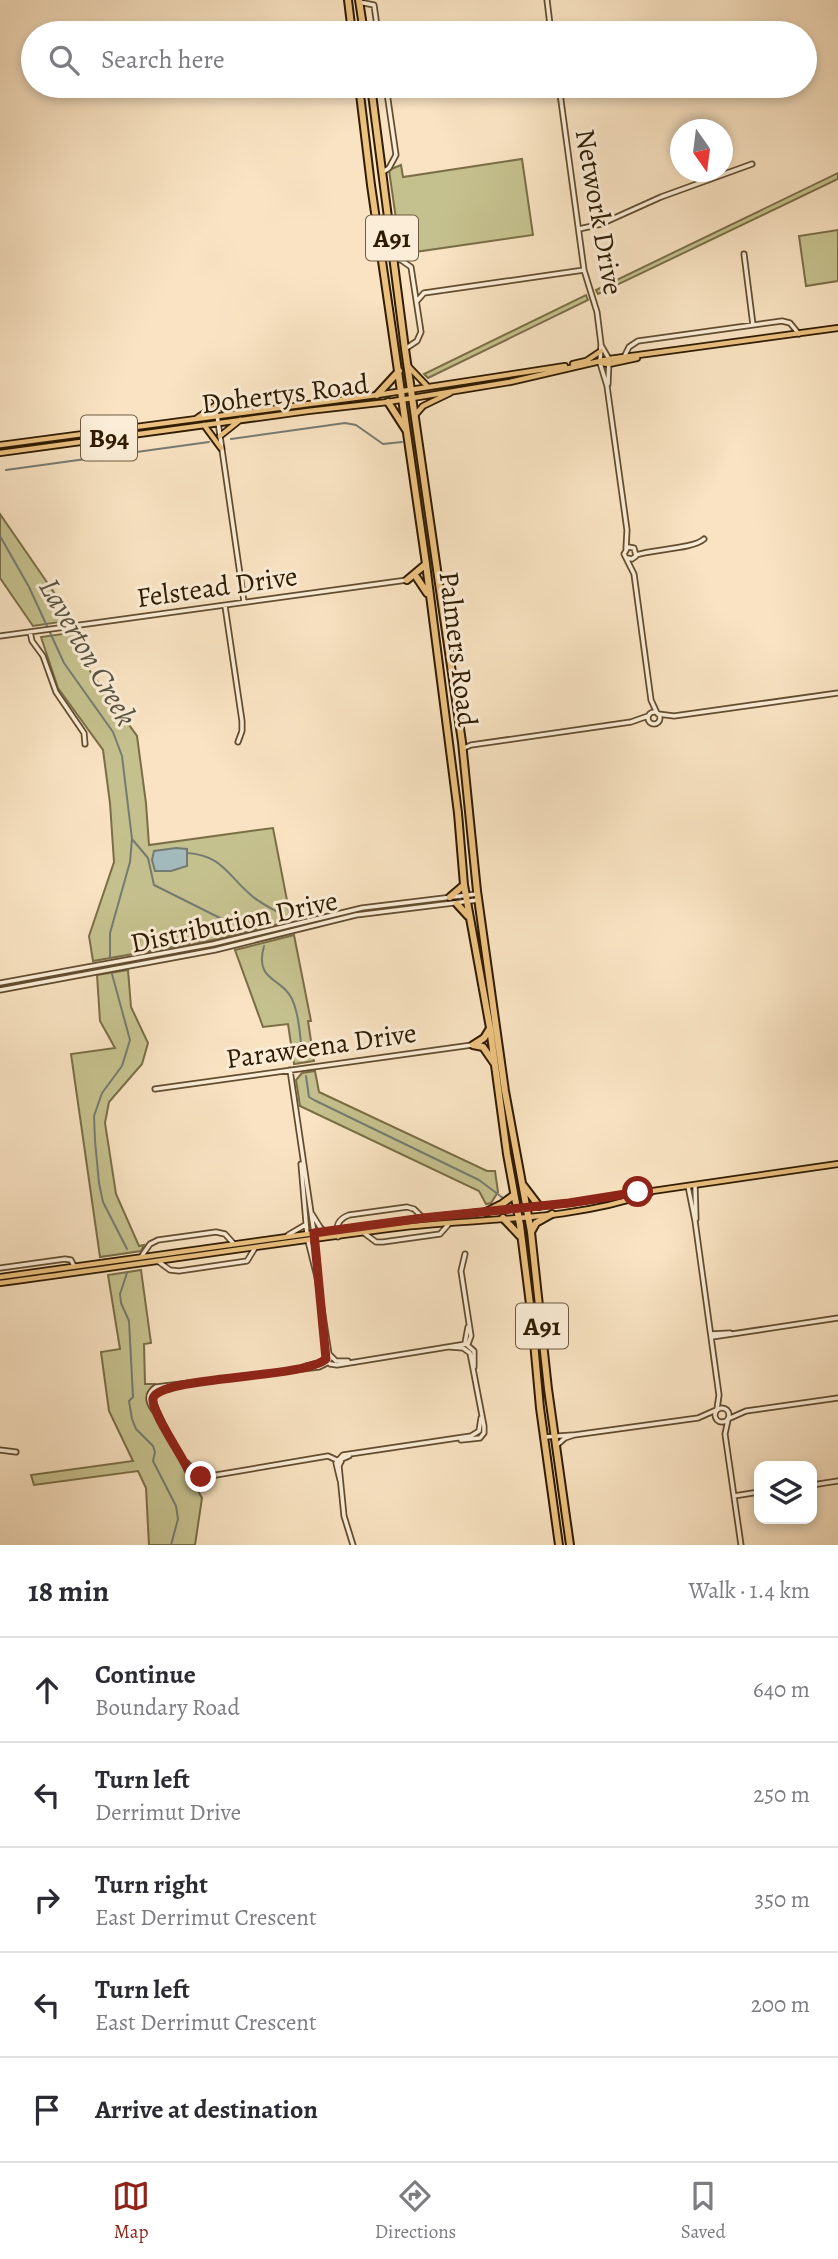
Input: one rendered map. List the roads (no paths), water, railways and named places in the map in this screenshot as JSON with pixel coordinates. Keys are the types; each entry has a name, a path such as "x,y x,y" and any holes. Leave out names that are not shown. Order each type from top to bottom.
{"highway":[{"path":"348,0 351,21"},
{"path":"359,1 362,21"},
{"name":"Palmers Road","path":"360,98 374,210 400,371 426,564 458,813 464,885 490,1028 496,1042 495,1065 518,1217"},
{"name":"Palmers Road","path":"373,98 405,349 463,745 477,897 496,1042 528,1216"},
{"path":"377,395 400,371"},
{"path":"388,402 408,431"},
{"path":"407,580 426,564"},
{"path":"417,578 430,598"},
{"path":"450,897 464,885"},
{"path":"457,904 469,918"},
{"path":"473,1045 484,1038 490,1028"},
{"path":"473,1045 482,1047 495,1065"},
{"path":"522,1184 539,1206"},
{"path":"486,1212 502,1205 514,1195"},
{"path":"531,1231 536,1223 552,1214"},
{"name":"A91","path":"528,1216 569,1545"},
{"name":"A91","path":"518,1217 559,1545"},
{"path":"503,1218 522,1238"}],"main road":[{"name":"Dohertys Road","path":"609,362 624,357 838,328"},
{"path":"562,366 586,361 601,351"},
{"name":"Dohertys Road","path":"0,445 377,395 651,354"},
{"path":"408,366 428,387"},
{"name":"Dohertys Road","path":"0,453 403,400 510,382 573,366"},
{"path":"416,414 454,391"},
{"path":"215,397 228,414"},
{"path":"196,418 215,405"},
{"path":"220,436 241,420"},
{"path":"204,425 221,448"},
{"path":"0,1277 325,1231 526,1208 838,1164"},
{"path":"0,1283 363,1233 552,1214 624,1200 658,1190"},
{"path":"615,1196 624,1200"},
{"path":"435,1218 445,1220 448,1224"},
{"path":"314,1233 315,1240"},
{"path":"307,1234 308,1241"},
{"path":"246,1242 255,1248"},
{"path":"74,1266 76,1273"}],"street":[{"path":"547,0 550,21"},
{"path":"359,1 374,5 376,21"},
{"path":"383,172 389,168 396,155 388,98"},
{"name":"Network Drive","path":"561,98 584,271 597,312 601,344 600,363"},
{"path":"579,229 601,225 661,197 752,164"},
{"path":"744,254 754,326"},
{"path":"395,259 411,267 417,301 420,337 405,349"},
{"path":"417,301 424,293 584,271"},
{"path":"415,286 424,293"},
{"name":"Dohertys Road","path":"624,357 629,347 638,341 786,321 795,327 799,334"},
{"name":"Network Drive","path":"601,344 609,362"},
{"path":"607,386 609,362"},
{"path":"600,363 607,386 627,530 636,556 634,574 651,700 659,722"},
{"path":"217,415 244,602"},
{"path":"627,530 624,554 634,574"},
{"path":"627,558 632,559 654,550 697,544 704,539"},
{"path":"625,549 654,550"},
{"name":"Felstead Drive","path":"0,636 439,576"},
{"path":"225,605 242,721 238,742"},
{"path":"30,632 32,641 43,656 56,692 85,733 85,744"},
{"path":"631,722 650,724 674,716 838,693"},
{"path":"650,724 648,716 651,700"},
{"path":"463,745 631,722 653,712 674,716"},
{"name":"Distribution Drive","path":"0,983 224,941 370,906 450,897 477,897"},
{"name":"Distribution Drive","path":"0,990 225,947 371,913 457,904 466,899"},
{"path":"401,902 402,910"},
{"path":"388,904 388,911"},
{"path":"370,906 371,913"},
{"path":"297,923 299,930"},
{"path":"224,941 225,947"},
{"path":"190,948 191,954"},
{"path":"80,967 82,973"},
{"path":"42,974 43,981"},
{"name":"Paraweena Drive","path":"155,1089 496,1042"},
{"path":"290,1070 314,1233"},
{"path":"301,1155 307,1234"},
{"path":"691,1185 719,1395 717,1420 725,1434"},
{"path":"338,1237 336,1230 341,1220 349,1216 407,1207 414,1209 423,1218"},
{"path":"310,1209 325,1231"},
{"path":"283,1237 300,1230 306,1222"},
{"path":"363,1233 376,1242 383,1242 440,1234 448,1224"},
{"path":"141,1257 150,1244 158,1240 221,1233 228,1236 234,1244"},
{"path":"315,1240 328,1359 337,1365 466,1345"},
{"path":"308,1241 317,1277"},
{"path":"159,1262 170,1270 179,1271 247,1261 255,1248"},
{"path":"465,1254 461,1267 471,1336 466,1345"},
{"path":"0,1268 65,1259 71,1260 74,1266"},
{"path":"711,1336 838,1318"},
{"path":"328,1359 319,1367 156,1387 149,1393 149,1404 190,1474 195,1476 320,1459 338,1462 355,1454 478,1436 484,1431 474,1367 466,1345"},
{"path":"719,1395 730,1414 725,1434 741,1545"},
{"path":"544,1437 698,1418 722,1422 746,1411 838,1398"},
{"path":"698,1418 726,1408 746,1411"},
{"path":"556,1448 560,1441 574,1435"},
{"path":"0,1450 16,1452"},
{"path":"338,1462 344,1516 353,1545"},
{"path":"817,1484 838,1481"},
{"path":"734,1496 754,1493"}],"water":[{"path":"187,849 187,866 171,871 155,871 152,860 154,851"}],"waterway":[{"path":"231,439 345,423 356,425 383,444 402,442"},
{"path":"6,470 209,442"},
{"name":"Laverton Creek","path":"0,536 29,587 64,663 113,732 122,756 132,839 130,862 110,933 110,958"},
{"path":"132,839 148,858 154,885 224,920 259,927"},
{"path":"187,853 217,862 255,899 281,914"},
{"path":"264,946 262,958 266,973 288,992 295,1006 303,1059"},
{"name":"Laverton Creek","path":"112,974 130,1040 122,1066 102,1093 94,1116 95,1141 103,1202 127,1249"},
{"path":"306,1076 309,1097 479,1180 503,1198"},
{"name":"Laverton Creek","path":"127,1273 120,1294 129,1321 133,1397 129,1401 136,1429 153,1446 153,1461 176,1506 178,1519 171,1545"}]}
